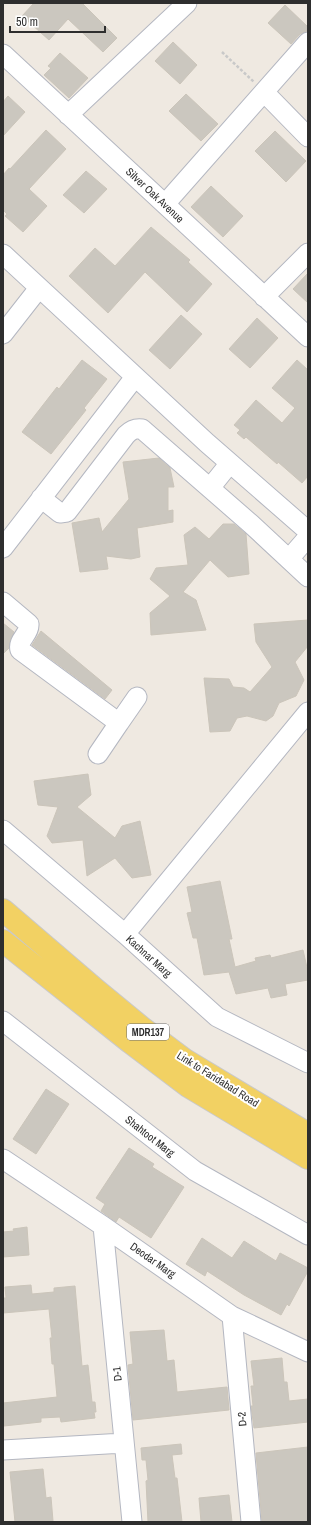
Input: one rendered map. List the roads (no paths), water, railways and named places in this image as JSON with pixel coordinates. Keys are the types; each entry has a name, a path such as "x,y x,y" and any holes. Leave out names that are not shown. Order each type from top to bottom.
{"main road":[{"name":"Link to Faridabad Road","path":"3,910 141,1027 185,1060 308,1134"},
{"name":"Link to Faridabad Road","path":"3,941 188,1086 308,1158"}],"street":[{"path":"68,114 188,3"},
{"path":"165,204 308,42"},
{"name":"Silver Oak Avenue","path":"3,54 264,297 308,336"},
{"path":"264,92 308,136"},
{"path":"264,297 308,253"},
{"path":"3,254 135,377 308,531"},
{"path":"3,334 39,288"},
{"path":"3,548 135,377"},
{"path":"41,498 60,513 67,512 126,434 130,430 136,428 142,429 210,488 308,577"},
{"path":"210,488 230,463"},
{"path":"289,559 308,537"},
{"path":"3,602 29,624 28,630 20,643 20,650 119,723"},
{"path":"98,754 137,697"},
{"path":"124,934 308,712"},
{"name":"Kachnar Marg","path":"3,830 124,934 217,1017 308,1063"},
{"name":"Shahtoot Marg","path":"3,1021 194,1171 308,1235"},
{"name":"Deodar Marg","path":"3,1159 103,1226 232,1316 308,1352"},
{"name":"D-1","path":"103,1226 132,1522"},
{"name":"D-2","path":"232,1316 251,1522"},
{"path":"3,1450 124,1443"}]}
